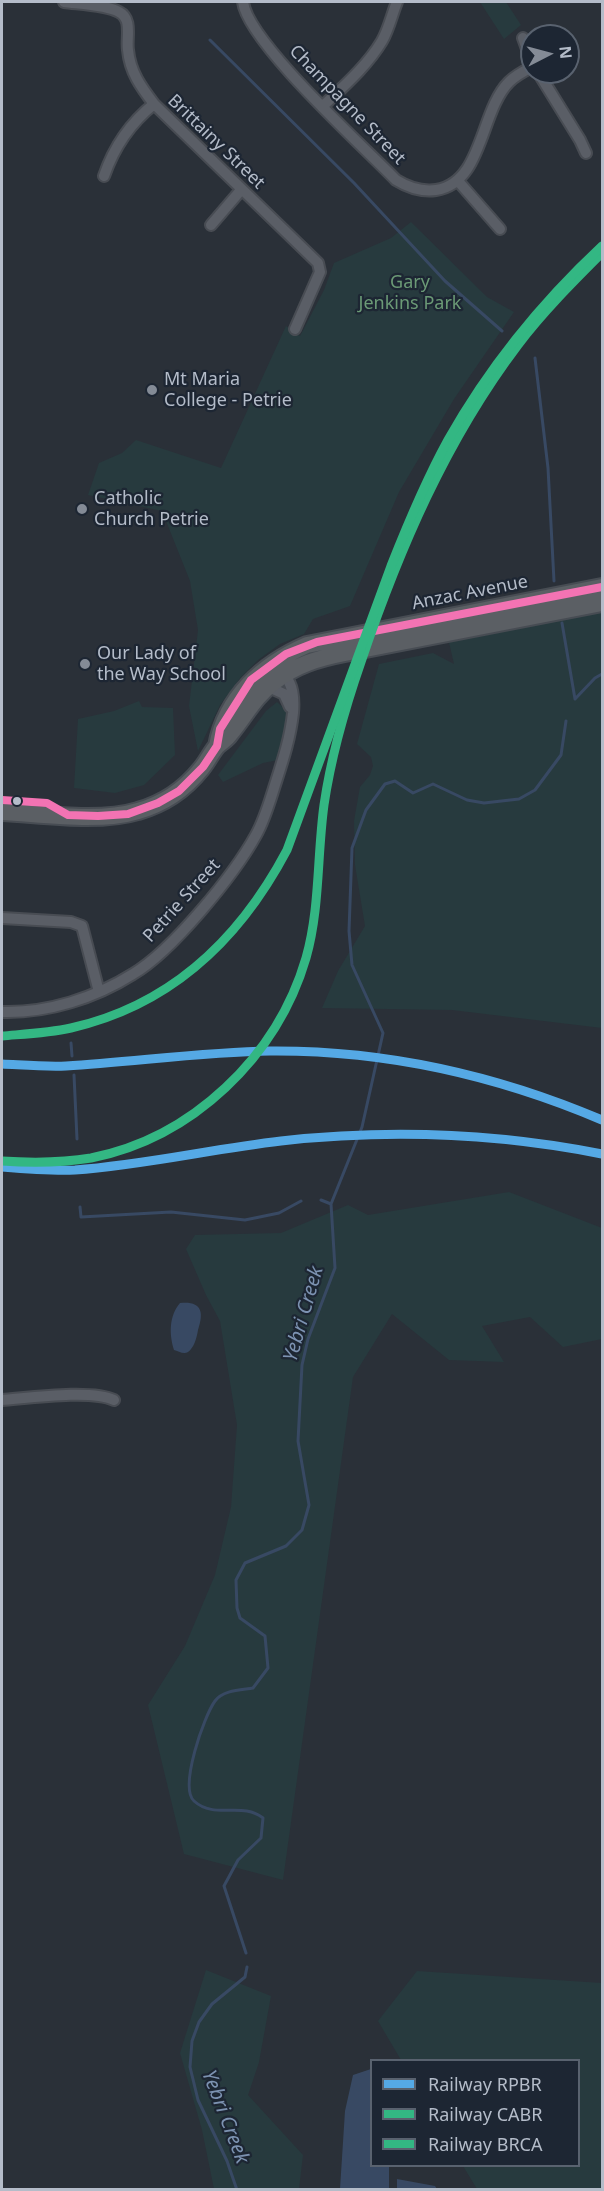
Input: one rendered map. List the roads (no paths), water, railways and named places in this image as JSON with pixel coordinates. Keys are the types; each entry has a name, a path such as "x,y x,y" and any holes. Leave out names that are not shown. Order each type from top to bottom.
{"highway":[{"name":"Anzac Avenue","path":"2,812 114,816 138,811 178,791 203,767 217,746 229,736 266,688 284,675 308,663 346,645 391,628 603,587"},
{"name":"Anzac Avenue","path":"217,746 220,729 244,688 262,670 286,654 306,645 385,645 603,603"}],"street":[{"name":"Brittainy Street","path":"64,2 114,10 125,17 128,23 128,50 132,69 138,83 154,104 315,259 320,272 295,329"},
{"name":"Champagne Street","path":"243,2 248,19 260,37 323,106 396,180 427,191 439,190 458,181"},
{"path":"323,106 372,55 383,39 397,2"},
{"path":"500,229 458,181 471,161 500,95 508,83 520,74"},
{"path":"545,84 586,153"},
{"path":"104,176 121,138 131,125 154,104"},
{"path":"211,225 241,190"},
{"path":"262,670 284,675"},
{"name":"Petrie Street","path":"3,1012 37,1010 67,1004 99,992 134,974 165,948 202,909 246,852 265,814 291,737 294,705 290,684 284,675"},
{"path":"266,688 284,694 293,716"},
{"path":"2,918 67,921 82,926 99,992"},
{"path":"2,1400 90,1395 108,1396 114,1400"}],"water":[{"path":"180,1303 193,1304 200,1309 201,1313 195,1342 185,1353 174,1350 171,1338 172,1319"},
{"path":"370,2069 370,2167 389,2167 389,2189 340,2189 345,2111 353,2075"},
{"path":"397,2179 435,2186 437,2189 397,2189"}],"waterway":[{"path":"210,40 354,183 445,281 502,331"},
{"path":"535,358 548,468 554,581"},
{"path":"562,623 575,699"},
{"name":"Yebri Creek","path":"575,699 595,678 602,674"},
{"name":"Yebri Creek","path":"246,1953 224,1886 238,1860 261,1838 263,1818 246,1811 211,1809 202,1806 194,1801 190,1793 189,1782 195,1751 205,1721 215,1701 227,1693 253,1688 268,1668 265,1636 240,1618 237,1608 236,1580 245,1563 286,1546 302,1530 309,1505 298,1441 302,1365 308,1339 335,1268 331,1204 362,1127 383,1033 352,965 349,931 352,848 366,810 385,784 395,781 413,793 433,784 467,800 484,803 519,799 535,790 561,755 566,721"},
{"path":"71,1043 72,1056"},
{"path":"74,1075 77,1139"},
{"path":"321,1200 331,1204"},
{"path":"80,1207 81,1217 171,1212 245,1220 279,1213 301,1201"},
{"name":"Yebri Creek","path":"237,2190 227,2161 198,2100 190,2067 192,2041 199,2022 212,2004 245,1977 247,1967"}],"rail line":[{"name":"BRCA","path":"2,1036 71,1028 141,1003 171,985 199,964 248,912 287,850 391,566 440,455 481,387 518,337 558,290 602,246"},
{"name":"CABR","path":"2,1161 46,1162 91,1158 128,1148 163,1132 196,1112 226,1088 252,1060 274,1028 293,994 311,939 324,805 339,733 355,679 408,538 447,458 492,381 538,321 602,253"},
{"name":"RPBR","path":"2,1064 66,1066 270,1051 356,1055 440,1068 481,1078 522,1090 602,1120"},
{"name":"RPBR","path":"2,1167 75,1170 281,1141 402,1134 482,1137 602,1154"}],"place":[{"name":"Mt Maria College - Petrie","path":"152,390"},
{"name":"Catholic Church Petrie","path":"82,509"},
{"name":"Our Lady of the Way School","path":"85,664"}],"park label":[{"name":"Gary Jenkins Park","path":"410,293"}]}
